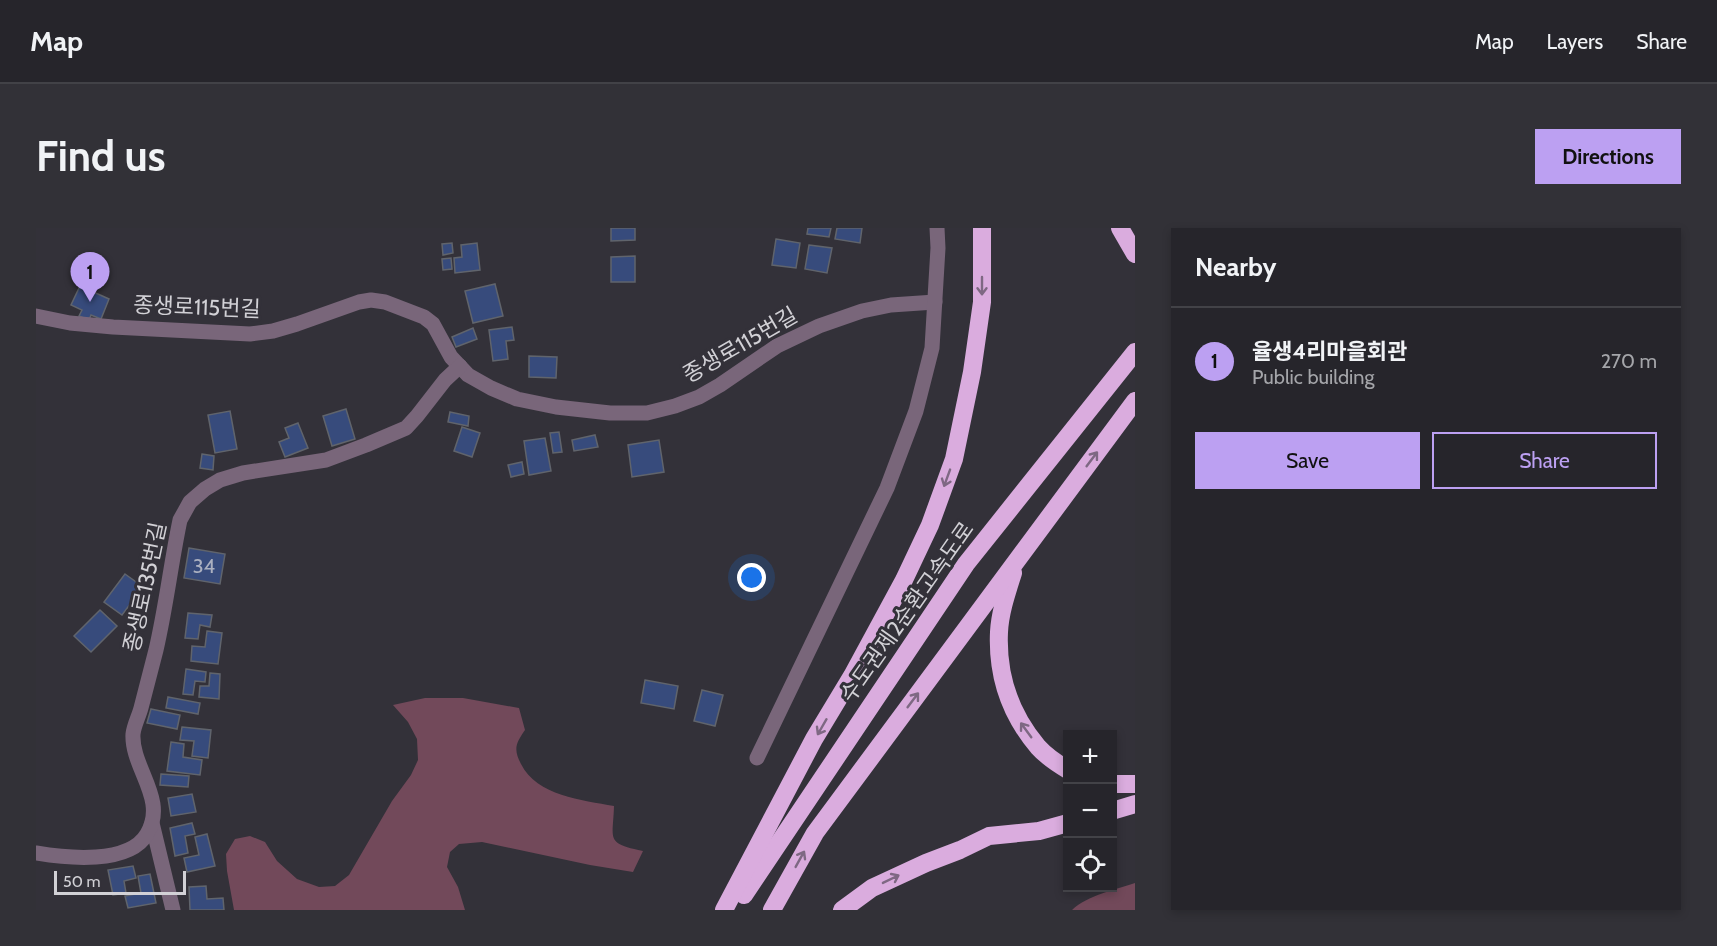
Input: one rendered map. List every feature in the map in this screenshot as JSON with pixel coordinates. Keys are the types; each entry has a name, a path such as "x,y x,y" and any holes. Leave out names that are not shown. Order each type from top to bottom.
{"highway":[{"path":"724,910 814,739 852,676 930,525 954,459 972,372 982,302 982,228"},
{"path":"1120,228 1135,254"},
{"name":"수도권제2순환고속도로","path":"734,910 966,564 1135,352"},
{"path":"772,910 815,833 1135,401"},
{"path":"1063,766 1040,749 1019,720 1005,689 999,660 999,630 1003,604 1016,562 1071,488"},
{"path":"1117,784 1135,784"},
{"path":"1117,810 1135,804"},
{"path":"842,910 872,888 989,836 1038,831 1063,824"}],"lane":[{"path":"757,758 887,488 919,401 932,348 938,248 937,228"},
{"name":"종생로115번길","path":"36,316 70,323 250,334 289,327 359,302 371,300 385,302 424,317 433,324 451,357 468,375 491,388 517,399 556,407 610,413 647,413 699,397 777,346 819,326 862,311 891,305 935,302"},
{"name":"종생로135번길","path":"173,910 152,823 154,806 149,785 133,746 133,731 155,651 180,520 190,502 220,480 243,473 326,460 366,446 406,428 445,380 460,366"},
{"path":"36,853 75,858 125,852 139,844 147,835 152,823"}],"shaded area":[{"path":"425,698 463,698 519,708 525,730 516,750 528,775 549,790 562,795 614,806 614,838 622,845 643,851 633,872 482,842 459,844 450,852 447,867 458,887 465,910 234,910 226,854 235,839 250,836 265,842 277,861 297,879 319,887 335,886 349,875 418,760 417,739 408,722 393,705"},
{"path":"1135,883 1135,910 1072,910 1094,897 1117,892 1117,889"}],"building":[{"path":"611,228 635,228 635,240 611,241"},
{"path":"808,228 831,228 829,237 807,234"},
{"path":"837,228 862,228 860,243 835,239"},
{"path":"776,239 800,243 796,268 772,265"},
{"path":"452,243 453,253 443,255 442,244"},
{"path":"477,243 480,270 455,273 454,258 462,257 461,245"},
{"path":"809,245 832,248 827,273 805,269"},
{"path":"635,256 635,282 611,282 611,257"},
{"path":"451,258 452,269 443,270 442,259"},
{"path":"495,284 503,316 473,323 465,291"},
{"path":"80,286 109,299 101,319 91,315 89,320 79,316 82,310 71,305"},
{"path":"512,327 514,340 506,341 508,359 493,361 489,330"},
{"path":"473,328 477,339 456,347 452,337"},
{"path":"529,356 557,357 556,378 529,377"},
{"path":"346,409 355,439 332,446 323,416"},
{"path":"230,411 237,449 215,453 208,415"},
{"path":"450,412 469,416 468,426 448,422"},
{"path":"298,423 308,448 285,457 279,442 289,438 285,428"},
{"path":"462,427 480,433 472,457 454,451"},
{"path":"559,432 562,452 553,453 550,433"},
{"path":"595,435 598,447 574,451 572,440"},
{"path":"545,438 551,471 529,475 524,441"},
{"path":"659,440 664,472 632,477 628,445"},
{"path":"202,454 214,456 213,470 200,468"},
{"path":"522,462 524,474 511,477 508,465"},
{"path":"189,548 225,554 220,584 184,578"},
{"path":"125,574 143,587 122,615 104,602"},
{"path":"100,610 117,626 91,652 74,636"},
{"path":"188,613 212,615 210,627 200,625 198,639 185,638"},
{"path":"207,631 222,633 218,664 191,661 192,646 205,647"},
{"path":"186,669 206,672 205,682 195,681 193,695 183,694"},
{"path":"210,673 220,674 219,699 199,697 200,686 209,686"},
{"path":"645,680 678,686 674,709 641,703"},
{"path":"702,690 723,695 715,726 694,721"},
{"path":"168,697 200,703 198,714 166,708"},
{"path":"151,709 180,715 177,729 147,723"},
{"path":"182,727 211,730 208,758 192,756 194,741 180,740"},
{"path":"171,742 184,744 183,757 202,760 200,775 167,771"},
{"path":"161,774 189,776 188,787 160,785"},
{"path":"192,794 196,812 171,816 168,798"},
{"path":"192,823 195,834 185,836 188,853 175,856 170,828"},
{"path":"207,834 215,866 187,872 184,858 199,855 195,837"},
{"path":"133,866 136,878 124,881 126,893 113,895 108,870"},
{"path":"150,874 156,903 128,908 125,896 141,893 138,876"},
{"path":"206,886 207,899 223,898 224,910 190,910 189,887"}],"place":[{"name":"율생4리마을회관","path":"90,302"}]}
